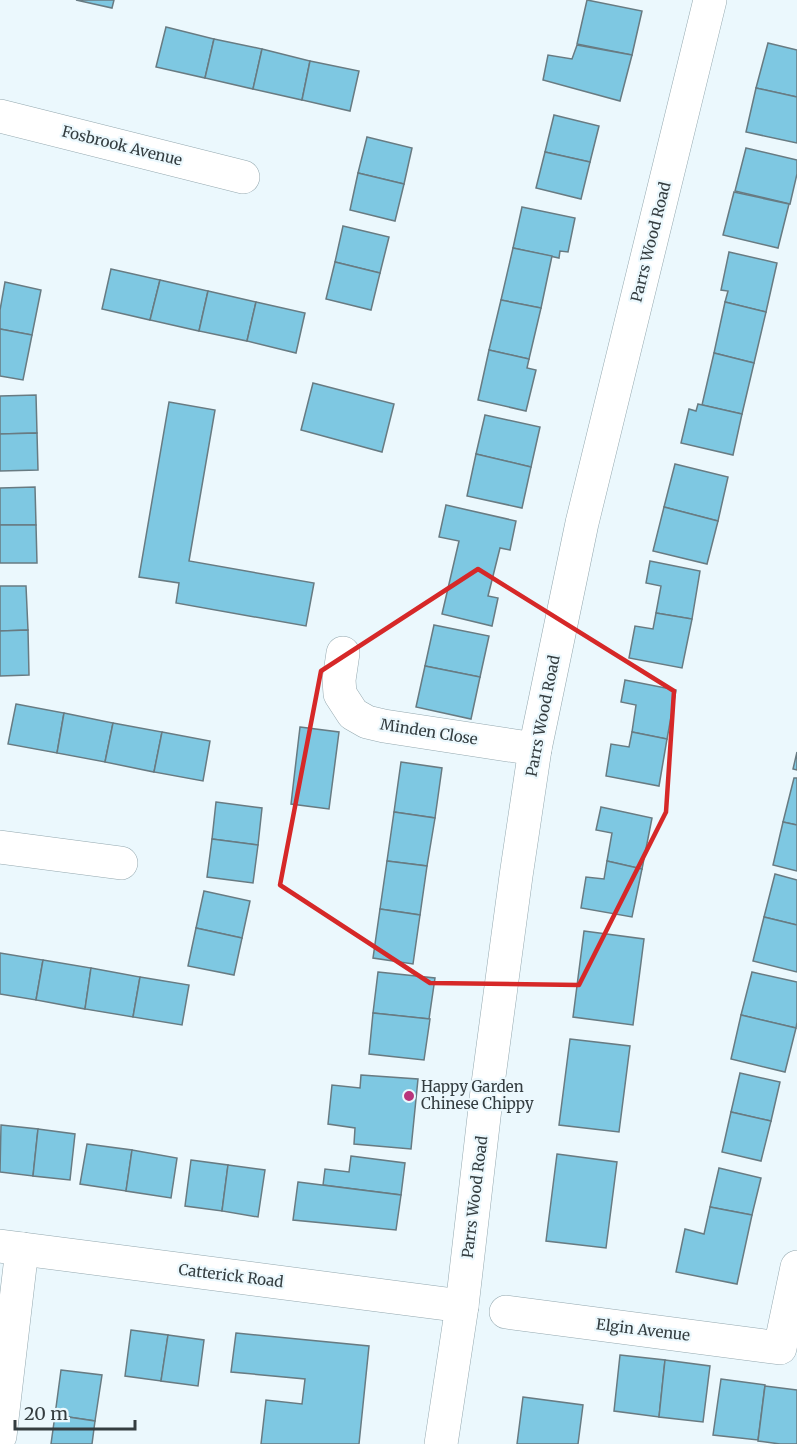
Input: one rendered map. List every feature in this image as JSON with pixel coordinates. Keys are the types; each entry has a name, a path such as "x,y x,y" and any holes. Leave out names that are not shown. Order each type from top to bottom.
{"street":[{"name":"Parrs Wood Road","path":"441,1444 462,1306 487,1090 535,749 582,523 710,0"},
{"name":"Fosbrook Avenue","path":"0,116 243,177"},
{"name":"Minden Close","path":"343,653 339,680 340,694 353,714 367,722 535,749"},
{"path":"0,847 121,863"},
{"name":"Catterick Road","path":"11,1247 462,1306"},
{"path":"0,1436 11,1247"},
{"name":"Elgin Avenue","path":"506,1312 780,1347 797,1267"}],"highlighted area":[{"path":"478,569 674,691 666,812 579,985 430,983 280,885 321,671"}],"building":[{"path":"76,0 114,0 112,8"},
{"path":"587,0 642,11 632,55 577,44"},
{"path":"166,27 214,39 205,78 156,67"},
{"path":"214,39 262,49 253,89 205,78"},
{"path":"768,43 797,50 797,97 756,88"},
{"path":"577,45 632,55 620,101 543,80 548,55 572,59"},
{"path":"262,49 310,61 302,100 253,89"},
{"path":"310,61 359,71 350,111 302,100"},
{"path":"756,88 797,97 797,143 746,132"},
{"path":"554,115 599,126 590,162 545,152"},
{"path":"367,137 412,148 404,184 358,173"},
{"path":"746,148 797,160 797,174 790,204 735,191"},
{"path":"545,152 590,162 581,199 536,188"},
{"path":"358,173 404,184 395,221 350,210"},
{"path":"734,192 789,204 778,248 723,235"},
{"path":"522,207 575,218 568,252 560,251 559,258 513,248"},
{"path":"343,226 389,237 380,273 335,262"},
{"path":"513,248 552,256 541,308 501,300"},
{"path":"729,252 777,263 766,312 725,302 728,291 721,290"},
{"path":"335,262 380,273 371,310 326,299"},
{"path":"111,269 160,280 150,320 102,309"},
{"path":"160,280 208,291 199,331 150,320"},
{"path":"5,282 41,290 32,335 0,329 0,310"},
{"path":"208,291 256,302 247,341 199,331"},
{"path":"501,300 541,308 529,359 489,350"},
{"path":"256,302 305,313 296,353 247,341"},
{"path":"725,302 766,312 754,363 714,353"},
{"path":"0,329 32,335 23,380 0,376"},
{"path":"489,350 529,359 527,368 536,370 526,411 478,400"},
{"path":"714,353 754,363 742,414 702,405"},
{"path":"313,383 394,404 382,452 301,430"},
{"path":"36,395 37,433 0,434 0,396"},
{"path":"169,402 215,410 189,561 314,583 306,626 176,603 179,583 139,577"},
{"path":"698,404 742,414 733,455 681,443 689,409 696,411"},
{"path":"485,415 540,427 531,467 476,454"},
{"path":"37,433 38,470 0,471 0,434"},
{"path":"476,454 531,467 522,508 467,496"},
{"path":"675,464 728,477 718,521 664,507"},
{"path":"35,487 36,525 0,525 0,488"},
{"path":"446,505 516,521 510,550 500,548 488,596 498,598 492,626 442,614 459,541 439,537"},
{"path":"664,507 718,521 707,564 653,551"},
{"path":"0,525 36,525 37,563 0,563"},
{"path":"650,561 700,571 692,619 656,613 661,586 646,583"},
{"path":"0,586 26,586 28,630 0,631"},
{"path":"656,613 692,619 682,668 629,658 635,626 653,629"},
{"path":"434,625 489,636 480,677 425,666"},
{"path":"28,630 29,675 0,676 0,631"},
{"path":"425,666 480,677 471,719 416,707"},
{"path":"625,680 676,690 667,739 632,732 636,705 621,702"},
{"path":"16,704 64,713 57,753 8,744"},
{"path":"64,713 113,723 105,762 57,753"},
{"path":"113,723 162,732 154,772 105,762"},
{"path":"300,727 339,732 329,809 291,804"},
{"path":"162,732 210,741 203,781 154,772"},
{"path":"632,732 667,739 659,786 606,776 611,744 629,747"},
{"path":"797,752 797,770 793,769"},
{"path":"401,762 442,768 435,818 394,812"},
{"path":"794,778 797,778 797,825 783,822"},
{"path":"216,802 262,808 258,845 212,839"},
{"path":"601,807 652,818 642,869 607,861 612,833 596,830"},
{"path":"394,812 435,818 427,866 387,861"},
{"path":"783,822 797,825 797,871 773,865"},
{"path":"212,839 258,845 253,883 207,877"},
{"path":"387,861 427,866 420,915 380,909"},
{"path":"607,861 642,869 632,917 581,908 586,877 604,879"},
{"path":"775,874 797,880 797,925 764,917"},
{"path":"204,891 250,901 242,938 196,928"},
{"path":"380,909 420,915 413,964 373,958"},
{"path":"764,917 797,925 797,972 753,961"},
{"path":"196,928 242,938 234,975 188,966"},
{"path":"584,931 644,939 633,1025 573,1017"},
{"path":"0,953 43,960 36,1000 0,994"},
{"path":"43,960 91,968 85,1009 36,1000"},
{"path":"91,968 140,977 133,1017 85,1009"},
{"path":"378,972 435,978 429,1019 373,1013"},
{"path":"752,972 797,982 796,1028 741,1015"},
{"path":"140,977 189,985 182,1025 133,1017"},
{"path":"373,1013 430,1019 424,1060 369,1054"},
{"path":"741,1015 796,1028 785,1072 731,1059"},
{"path":"570,1039 630,1046 619,1132 559,1125"},
{"path":"740,1073 780,1082 771,1121 731,1112"},
{"path":"361,1075 418,1079 411,1149 354,1144 355,1128 328,1124 332,1085 360,1088"},
{"path":"731,1112 771,1121 761,1161 722,1152"},
{"path":"1,1125 38,1129 33,1176 0,1172"},
{"path":"38,1129 75,1134 70,1180 33,1176"},
{"path":"87,1144 132,1150 126,1191 80,1184"},
{"path":"132,1150 177,1158 171,1198 126,1191"},
{"path":"557,1154 617,1162 606,1248 546,1241"},
{"path":"351,1156 405,1163 401,1195 323,1185 325,1169 349,1172"},
{"path":"191,1160 228,1165 222,1211 185,1206"},
{"path":"228,1165 265,1170 258,1217 222,1211"},
{"path":"719,1168 761,1178 752,1215 710,1207"},
{"path":"298,1182 401,1195 396,1230 293,1220"},
{"path":"710,1207 752,1215 737,1284 676,1272 685,1229 704,1234"},
{"path":"131,1330 168,1335 161,1381 125,1376"},
{"path":"236,1333 369,1346 359,1444 261,1444 266,1400 302,1404 305,1379 231,1372"},
{"path":"168,1335 204,1340 198,1386 161,1381"},
{"path":"620,1355 665,1360 659,1417 614,1411"},
{"path":"665,1360 710,1366 703,1422 659,1417"},
{"path":"61,1370 102,1375 95,1421 55,1415"},
{"path":"721,1379 765,1385 758,1440 713,1435"},
{"path":"765,1386 797,1390 797,1444 758,1441"},
{"path":"523,1397 583,1405 578,1444 517,1444"},
{"path":"55,1415 95,1421 92,1444 51,1444"}],"place":[{"name":"Happy Garden Chinese Chippy","path":"409,1096"}]}
